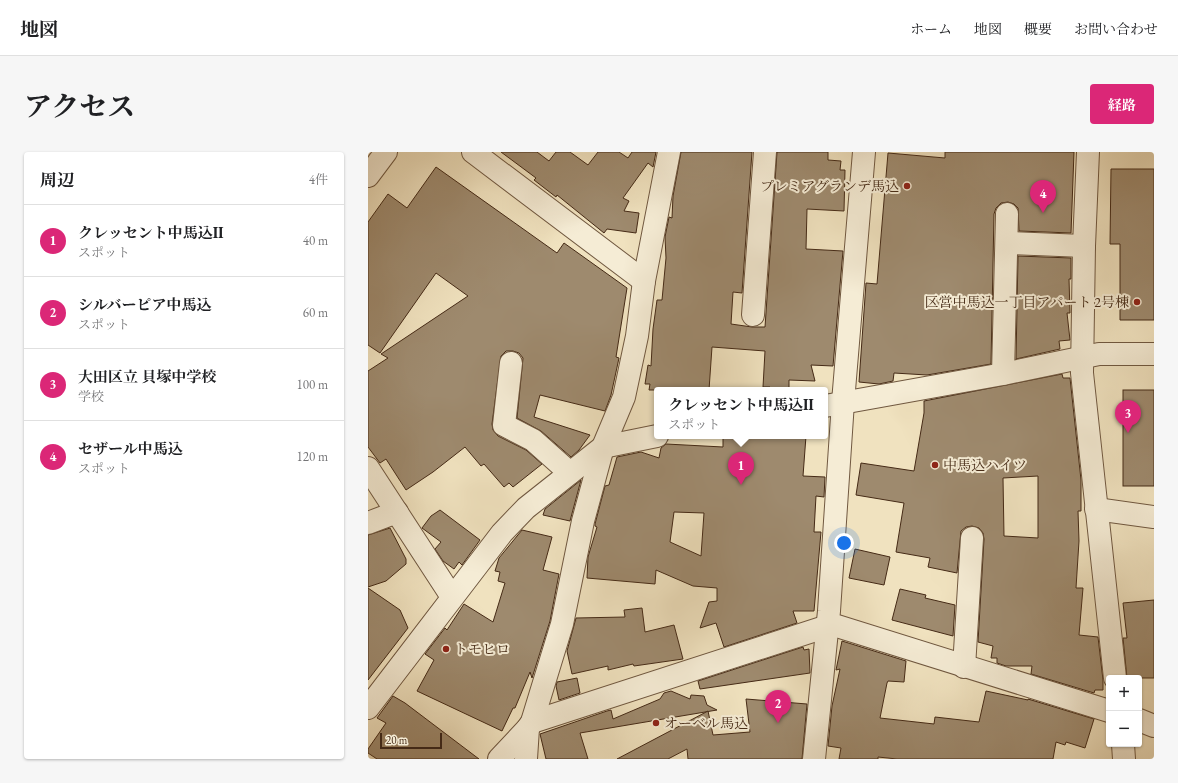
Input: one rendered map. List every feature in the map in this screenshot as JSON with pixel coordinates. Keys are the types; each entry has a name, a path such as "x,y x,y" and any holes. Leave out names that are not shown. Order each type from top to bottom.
{"street":[{"path":"368,176 386,152"},
{"path":"473,152 644,282"},
{"path":"526,759 530,725 562,624 583,521 603,447 624,397 637,336 644,282 669,152"},
{"path":"753,316 764,152"},
{"path":"814,759 828,626 834,404 864,152"},
{"path":"1088,152 1084,246 1082,357 1096,509 1115,675"},
{"path":"1003,374 1007,214"},
{"path":"1007,243 1084,246"},
{"path":"834,404 1003,374 1099,354 1154,354"},
{"path":"512,363 504,426 533,440 570,473"},
{"path":"368,708 502,533 526,508 603,447 654,437"},
{"path":"368,468 452,597"},
{"path":"1096,509 1154,517"},
{"path":"368,523 397,512"},
{"path":"964,667 972,538"},
{"path":"499,759 530,725 828,626 837,626 964,667 1106,709"},
{"path":"1142,721 1154,726"},
{"path":"1123,747 1124,759"}],"building":[{"path":"501,152 537,152 549,161 556,152 570,152 588,165 598,152 619,152 628,158 632,152 656,152 653,167 648,163 623,198 629,201 624,211 639,213 636,233 607,229 604,233 557,195 556,197 534,180 536,178"},
{"path":"681,152 752,152 742,293 733,292 731,324 765,327 777,152 828,152 828,160 841,161 840,170 845,170 844,211 807,209 806,249 843,251 833,366 811,365 815,381 789,380 789,387 763,387 765,351 712,347 709,387 654,387 654,390 649,390 650,384 645,384 648,365 651,366 653,329 657,300 662,300 666,258 665,237 669,217 672,218 673,196"},
{"path":"945,152 1074,152 1071,233 1019,231 1018,208 1014,204 1008,202 1001,203 996,208 994,214 991,364 927,375 894,373 893,381 879,384 859,382 866,283 877,284 888,153 945,158"},
{"path":"436,167 557,253 564,243 627,288 616,357 619,358 611,395 605,411 540,395 534,417 590,435 579,450 571,457 541,431 517,418 523,358 519,353 513,351 506,351 501,356 492,424 493,430 498,436 526,450 542,464 513,487 509,483 504,487 484,464 481,466 465,447 433,472 406,490 386,459 380,463 368,447 368,371 388,358 381,354 468,296 436,273 380,353 368,345 368,222 388,194 407,208"},
{"path":"1111,169 1154,169 1154,320 1120,320 1120,244 1110,244"},
{"path":"1018,256 1071,258 1071,279 1069,279 1070,313 1067,313 1070,340 1059,341 1060,349 1016,359"},
{"path":"1062,374 1063,378 1070,378 1081,480 1081,511 1078,511 1079,541 1076,588 1083,588 1079,635 1098,637 1103,690 1095,690 1094,693 1031,674 1032,666 1006,666 997,663 997,658 991,658 993,646 978,642 984,539 983,533 979,528 972,526 966,527 961,531 957,573 928,567 930,558 896,552 904,503 856,495 861,463 914,471 924,413 924,401","holes":["1038,476 1038,538 1004,536 1003,478"]},
{"path":"1123,390 1154,390 1154,486 1123,486"},
{"path":"723,439 806,439 803,476 825,477 824,497 816,496 814,532 821,532 814,611 793,611 797,623 724,647 716,623 700,628 709,602 717,601 717,588 693,586 656,570 655,584 587,578 588,557 597,527 595,524 605,486 609,485 617,457 641,452 659,458 661,448 666,444 723,447","holes":["674,512 704,513 701,556 670,542"]},
{"path":"581,480 570,521 543,515 545,509"},
{"path":"440,510 480,540 462,565 459,562 454,569 443,561 435,549 441,542 422,528 431,516"},
{"path":"390,528 406,559 406,564 386,581 368,587 368,535"},
{"path":"522,530 552,537 543,570 559,574 550,621 532,678 530,672 515,708 513,708 502,731 417,691 434,660 425,654 445,628 447,630 464,604 493,622 505,583 498,581 500,572 495,571 499,558"},
{"path":"855,549 890,557 884,585 849,578"},
{"path":"368,588 400,610 408,628 368,680"},
{"path":"900,589 926,595 925,598 955,605 953,636 892,620"},
{"path":"1154,600 1154,678 1142,678 1142,675 1127,675 1123,638 1127,638 1123,603"},
{"path":"642,608 645,632 674,625 683,659 634,666 633,664 608,670 608,666 572,674 567,651 576,618 625,617 624,610"},
{"path":"842,641 906,661 904,682 888,681 887,683 880,718 934,724 935,717 979,722 986,691 1028,699 1094,719 1085,748 1066,742 1065,745 1056,742 1053,759 897,759 878,757 878,759 839,759 841,748 828,746 832,706 840,669 836,670"},
{"path":"803,647 804,650 809,649 810,673 700,689 698,681"},
{"path":"577,678 580,693 559,700 556,686 557,682"},
{"path":"671,691 690,699 691,695 704,696 707,705 717,710 580,733 588,759 546,759 540,734 611,710 613,719 660,699 664,693"},
{"path":"393,696 405,703 479,759 377,759 368,753 368,749 386,723 377,718"},
{"path":"746,699 807,704 802,759 688,759 687,749 668,759 617,759 708,711 713,735 750,732"}],"place":[{"name":"プレミアグランデ馬込","path":"907,186"},
{"name":"セザール中馬込","path":"1043,213"},
{"name":"区営中馬込一丁目アパート 2号棟","path":"1137,302"},
{"name":"大田区立 貝塚中学校","path":"1128,433"},
{"name":"中馬込ハイツ","path":"935,465"},
{"name":"クレッセント中馬込Ⅱ","path":"741,485"},
{"name":"トモヒロ","path":"446,649"},
{"name":"オーベル馬込","path":"656,723"},
{"name":"シルバーピア中馬込","path":"778,723"}]}
